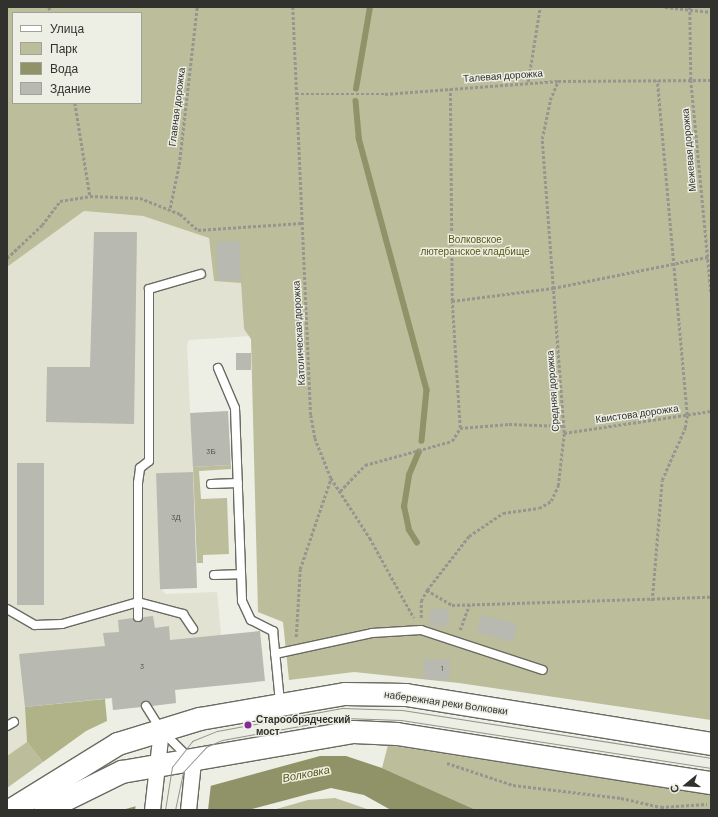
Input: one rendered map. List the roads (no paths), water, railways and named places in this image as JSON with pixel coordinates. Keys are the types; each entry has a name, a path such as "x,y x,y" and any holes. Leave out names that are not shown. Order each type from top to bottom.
{"street":[{"name":"набережная реки Волковки","path":"11,810 118,744 161,730 280,703 327,695 406,695 711,744"},
{"path":"153,804 161,730"},
{"path":"45,810 122,772 194,762 324,736 377,732 711,783"},
{"path":"188,810 194,762"}],"lane":[{"path":"138,618 138,483 140,468 149,461 149,289 201,274"},
{"path":"218,368 235,408 239,574 248,614 251,620 273,631 280,703"},
{"path":"210,484 238,483"},
{"path":"214,575 239,574"},
{"path":"7,609 35,624 62,624 138,602 183,614 193,629"},
{"path":"275,654 372,633 421,630 457,640 544,670"},
{"path":"146,706 161,730 194,762"}],"water":[{"name":"Волковка","path":"320,756 346,756 382,768 476,810 391,810 364,795 331,788 248,810 122,810"}],"waterway":[{"path":"356,89 370,7"},
{"path":"356,101 359,138 427,390 422,441"},
{"path":"417,543 409,530 404,507 409,475 419,452"}],"tram line":[{"path":"165,810 172,767 192,741 217,731 342,708 402,710 711,758"},
{"path":"175,810 183,772 206,747 222,740 344,718 401,720 711,768"}],"place":[{"name":"Старообрядческий мост","path":"248,725"}],"park label":[{"name":"Волковское лютеранское кладбище","path":"475,244"}]}
